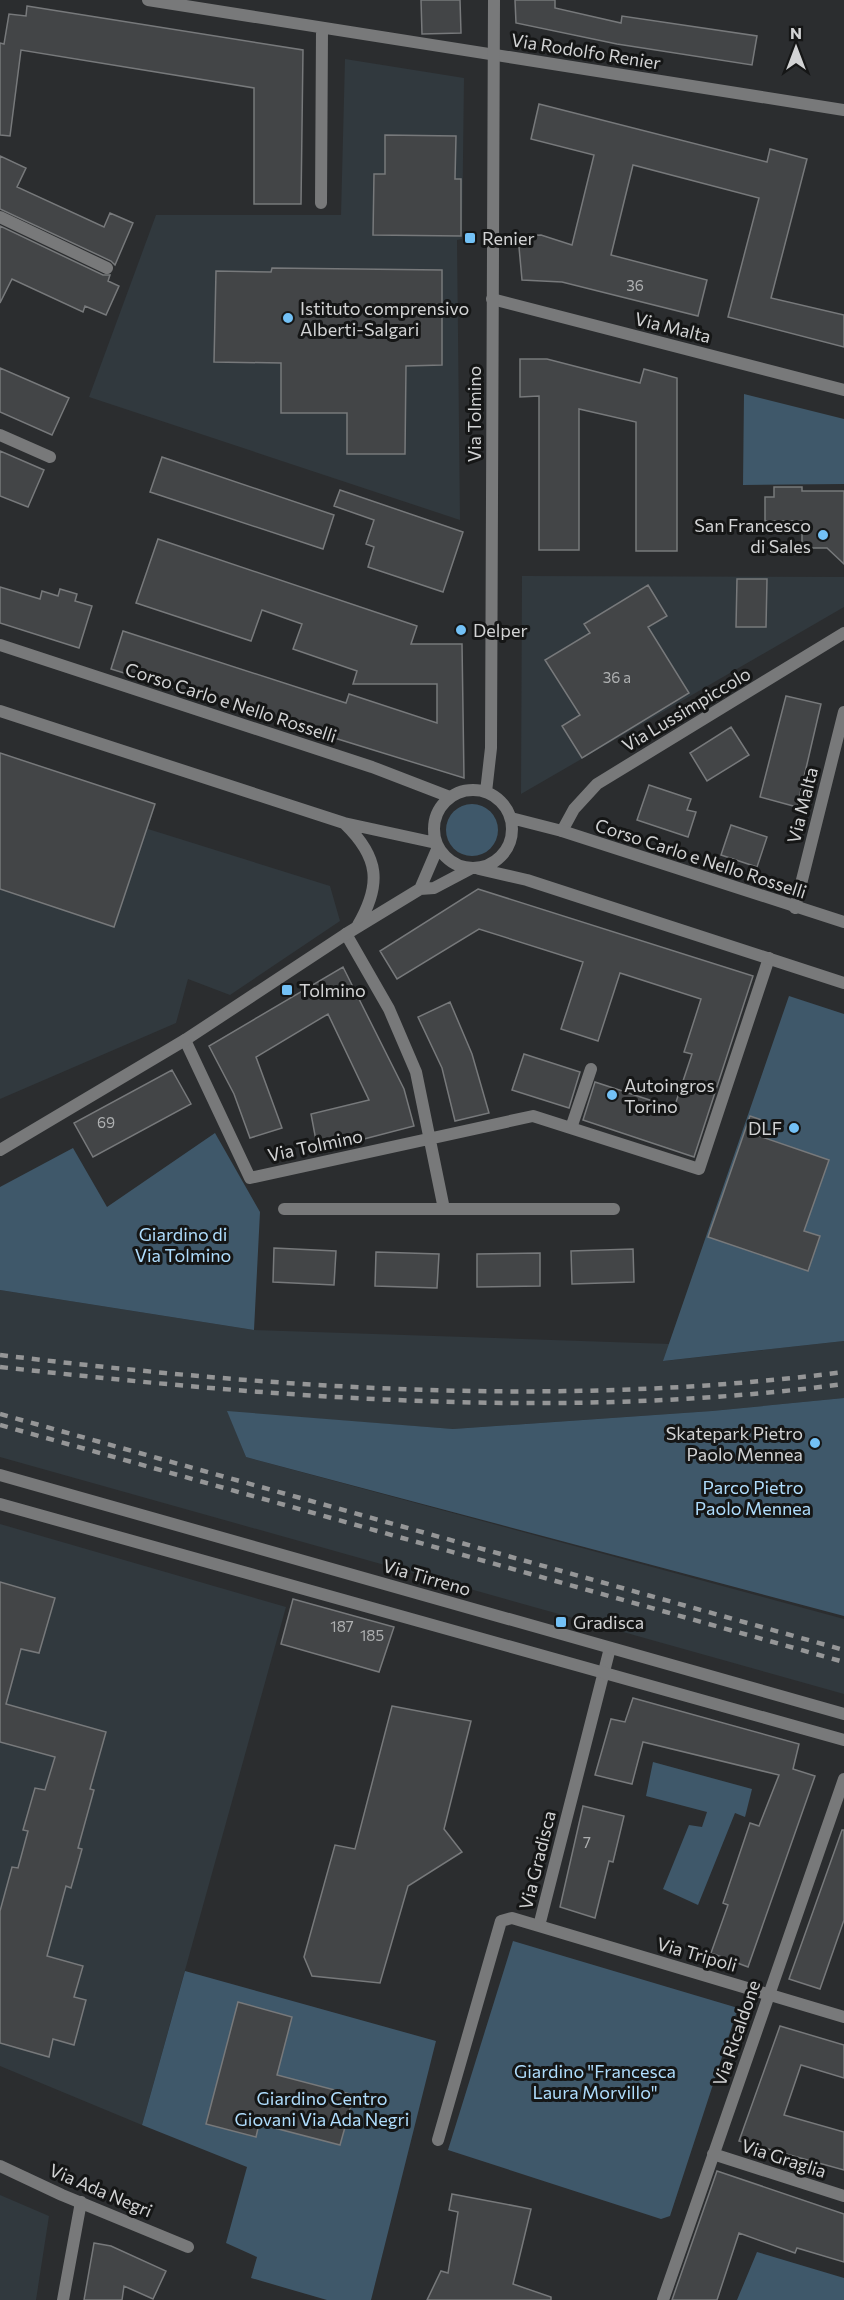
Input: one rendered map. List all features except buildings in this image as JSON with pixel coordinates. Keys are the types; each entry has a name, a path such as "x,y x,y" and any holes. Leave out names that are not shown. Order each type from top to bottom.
{"street":[{"name":"Via Rodolfo Renier","path":"148,0 844,110"},
{"name":"Via Tolmino","path":"486,792 491,748 494,0"},
{"path":"321,202 322,29"},
{"path":"0,217 107,268"},
{"name":"Via Malta","path":"492,300 844,390"},
{"path":"0,435 50,458"},
{"name":"Via Lussimpiccolo","path":"562,831 574,809 597,784 844,633"},
{"name":"Corso Carlo e Nello Rosselli","path":"0,645 372,767 450,798"},
{"path":"0,711 344,823 437,845 449,861 516,877 844,982"},
{"name":"Via Malta","path":"795,908 844,712"},
{"path":"0,1150 185,1040 358,926 420,889 434,888 475,869 495,863 508,848 512,839 511,818 502,802 486,792 467,790 450,798 435,818 437,845 420,889"},
{"name":"Corso Carlo e Nello Rosselli","path":"511,818 562,831 844,922"},
{"path":"344,823 362,841 374,872 372,902 358,926"},
{"path":"346,934 403,1038 416,1072 432,1138 444,1209"},
{"path":"432,1138 533,1116 699,1169 769,958"},
{"name":"Via Tolmino","path":"185,1040 250,1178 432,1138"},
{"path":"571,1128 591,1069"},
{"path":"284,1209 614,1209"},
{"name":"Via Tirreno","path":"0,1475 844,1714"},
{"path":"0,1504 844,1740"},
{"name":"Via Gradisca","path":"438,2140 501,1921 512,1918 539,1926 610,1648"},
{"name":"Via Ricaldone","path":"663,2300 844,1779"},
{"name":"Via Tripoli","path":"539,1926 844,2017"},
{"name":"Via Graglia","path":"713,2154 844,2196"},
{"name":"Via Ada Negri","path":"0,2166 189,2247"},
{"path":"63,2300 81,2202"}],"shaded area":[{"name":"Istituto comprensivo Alberti-Salgari","path":"345,59 464,78 462,239 457,240 460,520 89,397 156,215 341,215"},
{"path":"522,576 844,577 844,607 521,794"},
{"path":"0,753 155,804 148,829 330,886 340,921 230,995 188,979 176,1023 0,1099"},
{"path":"0,1290 254,1330 670,1344 664,1361 844,1341 844,1398 712,1411 453,1429 228,1412 246,1457 844,1619 844,1694 0,1457"},
{"path":"0,1524 286,1607 142,2125 0,2066"},
{"path":"0,2195 49,2216 36,2300 0,2300"}],"green space":[{"path":"744,394 844,419 844,484 743,485"},
{"path":"472,804 482,806 490,812 496,820 498,830 496,840 490,848 482,854 472,856 462,854 454,848 448,840 446,830 448,820 454,812 462,806"},
{"name":"DLF","path":"789,996 844,1014 844,1341 663,1361"},
{"name":"Giardino di Via Tolmino","path":"215,1133 260,1212 254,1330 0,1290 0,1187 73,1148 107,1207"},
{"name":"Parco Pietro Paolo Mennea","path":"844,1398 844,1616 246,1457 227,1411 453,1429 712,1411"},
{"path":"653,1762 752,1789 745,1817 735,1813 698,1905 663,1889 689,1825 702,1827 707,1812 646,1796"},
{"name":"Giardino \"Francesca Laura Morvillo\"","path":"513,1941 738,2008 670,2216 661,2219 448,2150"},
{"name":"Giardino Centro Giovani Via Ada Negri","path":"185,1971 436,2041 371,2300 327,2300 251,2278 257,2257 226,2243 247,2167 142,2125"},
{"path":"757,2252 844,2278 844,2300 737,2300"}],"railway":[{"path":"0,1355 210,1377 422,1390 633,1389 739,1383 844,1372"},
{"path":"0,1367 210,1388 422,1401 527,1403 633,1401 739,1395 844,1384"},
{"path":"0,1414 844,1650"},
{"path":"0,1425 844,1662"}],"place":[{"name":"Renier","path":"470,238"},
{"name":"Istituto comprensivo Alberti-Salgari","path":"288,318"},
{"name":"San Francesco di Sales","path":"823,535"},
{"name":"Delper","path":"461,630"},
{"name":"Tolmino","path":"287,990"},
{"name":"Autoingros Torino","path":"612,1095"},
{"name":"DLF","path":"794,1128"},
{"name":"Skatepark Pietro Paolo Mennea","path":"815,1443"},
{"name":"Gradisca","path":"561,1622"}]}
